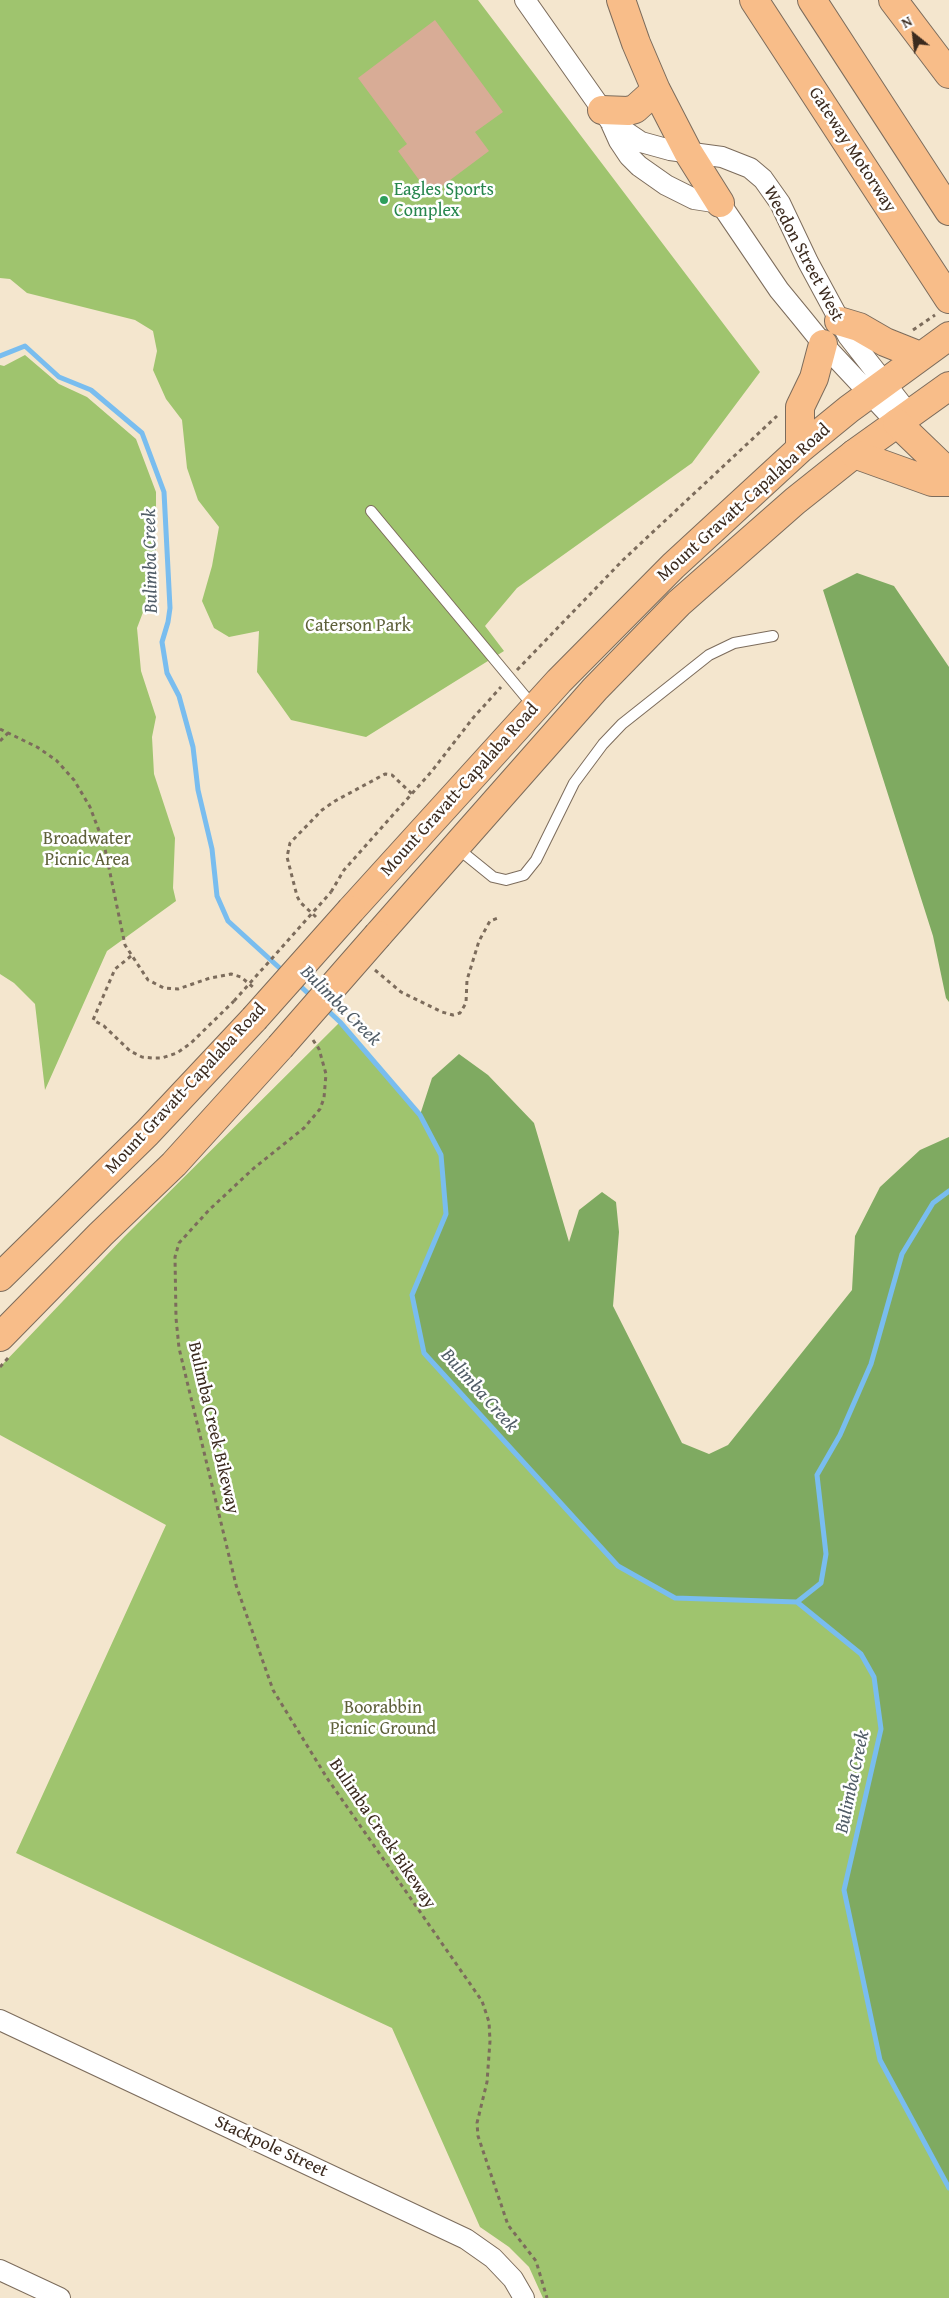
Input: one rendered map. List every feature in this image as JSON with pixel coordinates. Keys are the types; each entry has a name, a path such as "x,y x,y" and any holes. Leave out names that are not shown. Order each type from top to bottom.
{"highway":[{"path":"621,0 656,90 688,152 720,203"},
{"name":"Gateway Motorway","path":"754,0 945,300"},
{"path":"812,0 949,211"},
{"path":"893,0 949,74"},
{"path":"606,115 635,109 643,104 656,90"},
{"path":"839,321 859,328 885,342 920,356"},
{"name":"Mount Gravatt-Capalaba Road","path":"0,1277 147,1133 250,1005 351,910 534,708 673,566 800,449 876,388 949,336"},
{"path":"800,449 800,407 814,378 823,344"},
{"name":"Mount Gravatt-Capalaba Road","path":"0,1337 101,1234 174,1164 280,1047 595,689 660,622 750,539 854,454 949,386"},
{"path":"903,418 949,473"},
{"path":"854,454 932,482 949,482"}],"street":[{"name":"Weedon Street West","path":"525,0 606,115 629,156 652,177 694,199 720,203 779,290 823,344 876,388 903,418"},
{"name":"Weedon Street West","path":"606,115 641,142 670,150 716,155 737,162 763,179 780,203 808,262 839,321 861,355 876,388"},
{"name":"Stackpole Street","path":"0,2020 466,2239 493,2258 513,2280 524,2298"},
{"path":"0,2270 60,2298"}],"lane":[{"path":"372,511 534,708"},
{"name":"Mount Gravatt-Capalaba Road","path":"455,847 492,877 506,880 524,875 536,860 574,782 603,744 622,724 709,655 734,643 774,636"}],"path":[{"path":"906,332 914,329 945,300"},
{"path":"131,956 115,969 93,1020 104,1026 130,1051 142,1056 162,1058 177,1053 250,1005 331,892 344,870 432,771 473,718 623,560 771,424 783,409"},
{"path":"0,729 56,760 74,780 90,807 104,844 125,945 148,980 164,988 178,989 218,975 231,974 241,977 250,1005"},
{"path":"0,741 8,733"},
{"name":"Bulimba Creek Bikeway","path":"308,1034 319,1049 326,1074 324,1098 320,1109 304,1128 254,1168 209,1210 179,1243 175,1257 176,1318 179,1348 236,1585 273,1690 327,1778 482,2001 489,2022 490,2040 487,2082 476,2123 478,2136 508,2225 536,2261 546,2298"}],"green space":[{"name":"Eagles Sports Complex","path":"0,0 478,0 760,372 692,463 517,588 485,626 504,651 366,737 291,720 257,672 259,631 229,637 214,628 202,601 212,566 219,527 198,500 187,468 182,420 166,399 153,370 157,351 153,331 135,320 27,293 10,279 0,278"},
{"name":"Broadwater Picnic Area","path":"25,355 59,384 87,397 136,439 156,492 156,557 153,586 137,628 141,671 156,717 152,737 154,774 175,838 173,888 176,901 107,951 45,1090 35,1004 14,983 0,974 0,365 4,366"},
{"path":"857,573 894,586 949,667 949,1002 946,998 933,936 823,590"},
{"name":"Boorabbin Picnic Ground","path":"340,1022 420,1115 441,1155 446,1214 412,1295 424,1353 521,1458 676,1598 797,1602 861,1654 874,1677 881,1729 844,1890 880,2060 949,2188 949,2298 543,2298 529,2267 509,2247 480,2227 392,2028 16,1853 166,1525 0,1435 0,1367 125,1236"},
{"path":"459,1054 488,1075 534,1123 569,1242 579,1210 602,1192 616,1202 619,1232 613,1306 682,1443 709,1454 728,1445 852,1290 855,1236 880,1187 920,1150 949,1137 949,2188 880,2060 844,1890 881,1729 874,1677 861,1654 797,1602 675,1598 618,1566 424,1353 412,1295 446,1214 441,1155 420,1115 432,1078"}],"building":[{"path":"435,20 503,112 475,132 489,151 430,195 398,151 407,144 358,78"}],"waterway":[{"name":"Bulimba Creek","path":"0,356 25,346 59,377 91,390 142,433 164,492 170,608 162,642 167,673 179,696 193,747 198,790 212,849 217,896 228,921 284,972"},
{"name":"Bulimba Creek","path":"296,982 312,997"},
{"name":"Bulimba Creek","path":"324,1007 340,1022 420,1115 441,1155 446,1214 412,1295 424,1353 618,1566 675,1598 797,1602 861,1654 874,1677 881,1729 844,1890 880,2060 949,2188"},
{"path":"797,1602 821,1583 826,1554 817,1475 840,1435 871,1364 902,1254 933,1203 949,1191"}],"place":[{"name":"Eagles Sports Complex","path":"384,200"}],"park label":[{"name":"Caterson Park","path":"358,626"}]}
